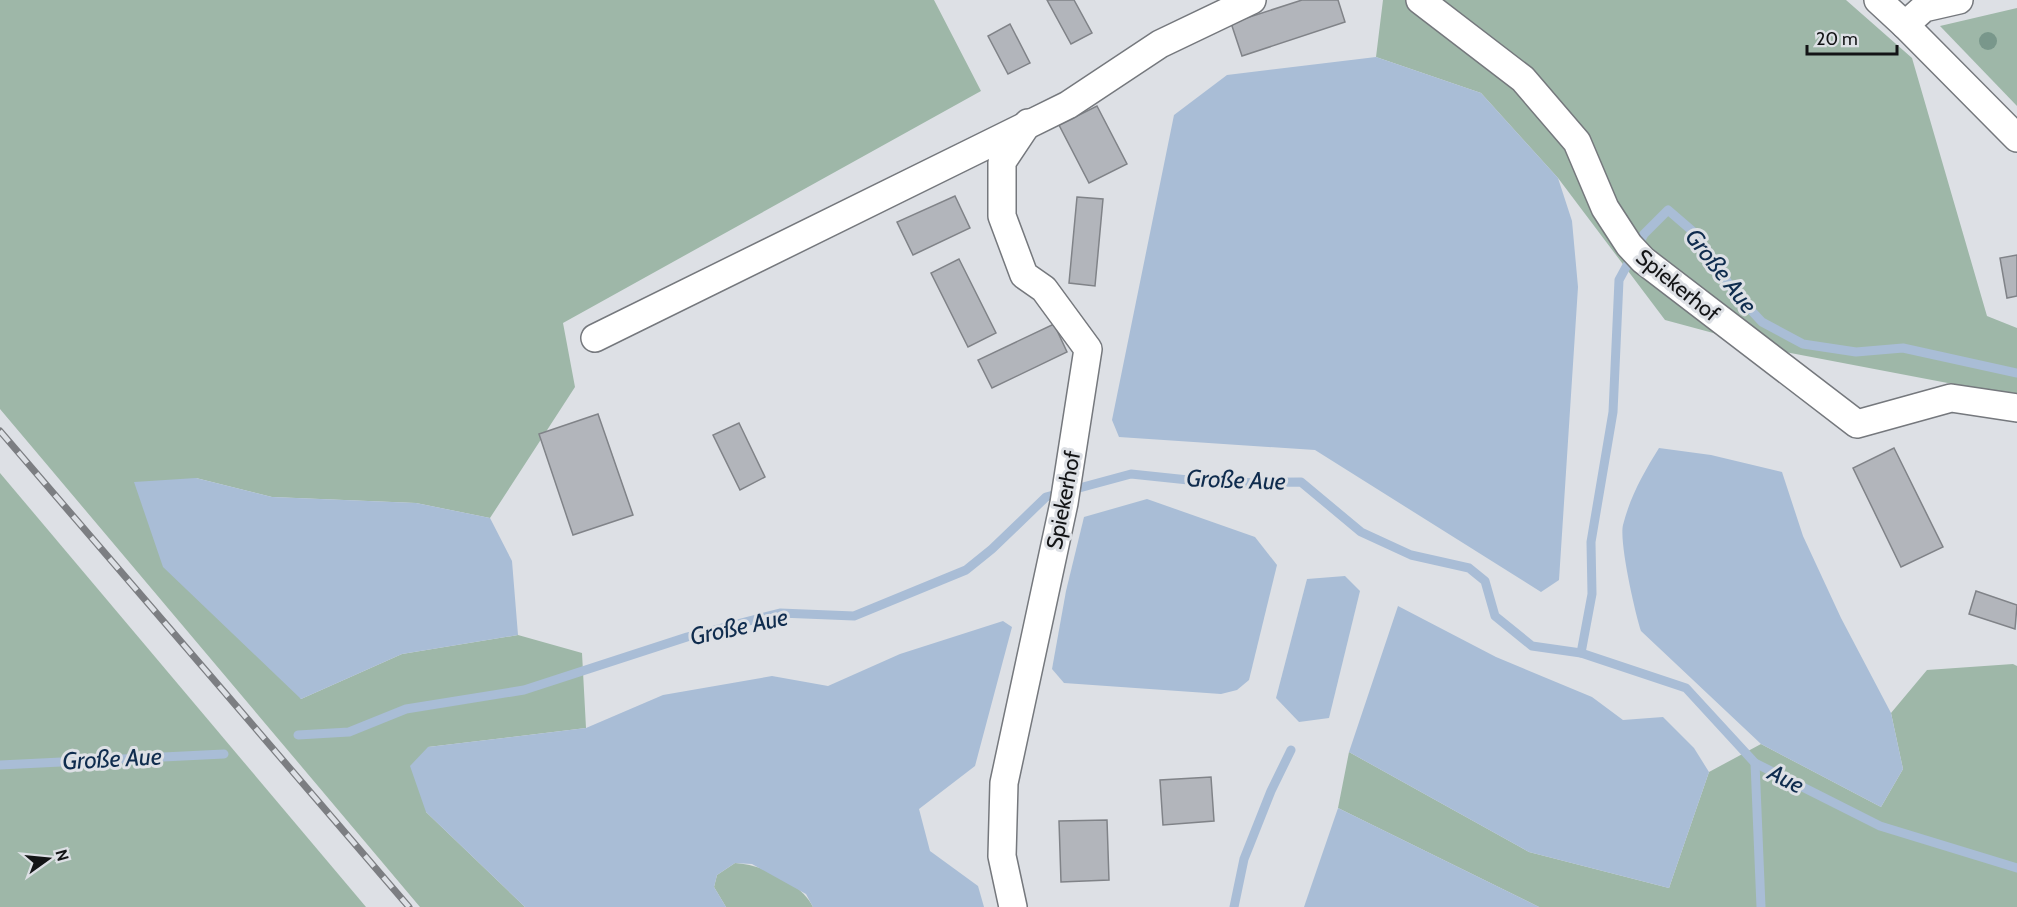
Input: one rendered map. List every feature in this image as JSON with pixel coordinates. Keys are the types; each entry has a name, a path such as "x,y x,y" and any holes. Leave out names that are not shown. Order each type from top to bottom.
{"street":[{"path":"596,338 1068,105 1160,44 1252,0"},
{"name":"Spiekerhof","path":"1420,0 1524,79 1577,142 1605,208 1636,253 1857,424 1951,398 2017,408"},
{"path":"1878,0 2017,138"},
{"path":"1905,25 1924,9 1959,0"},
{"name":"Spiekerhof","path":"1013,907 1002,856 1004,783 1064,503 1088,349 1044,289 1024,274 1002,216 1002,162 1028,123"}],"green space":[{"path":"0,0 934,0 981,91 563,323 575,387 490,518 416,503 272,497 196,478 301,699 402,654 518,635 582,653 586,728 428,747 426,812 525,907 420,907 0,409"},
{"path":"1383,0 1846,0 1912,58 1987,316 2017,328 2017,404 1953,384 1780,351 1665,320 1558,178 1481,93 1376,57"},
{"path":"2017,8 2017,106 1940,26"},
{"path":"0,473 366,907 0,907"},
{"path":"2013,664 2017,666 2017,907 1539,907 1338,808 1349,752 1529,852 1669,888 1709,772 1761,744 1881,807 1903,769 1891,713 1927,670"},
{"path":"735,863 757,867 790,882 799,889 813,907 726,907 714,887 717,875"}],"water":[{"path":"1376,57 1481,93 1558,178 1572,221 1578,287 1559,580 1541,592 1315,450 1119,437 1112,420 1174,115 1227,75"},
{"path":"1659,448 1711,455 1782,472 1803,536 1841,618 1891,713 1903,769 1881,807 1761,744 1641,631 1625,561 1622,534 1629,505"},
{"path":"196,478 272,497 416,503 490,518 512,561 518,635 402,654 301,699 163,567 134,482"},
{"path":"1147,499 1255,537 1277,565 1249,680 1237,690 1221,694 1064,683 1052,669 1066,591 1084,517"},
{"path":"1345,576 1360,591 1329,718 1299,722 1276,698 1307,579"},
{"path":"1398,606 1496,657 1592,697 1623,720 1663,717 1694,748 1709,772 1669,888 1529,852 1349,752"},
{"path":"1003,621 1012,627 975,766 919,809 930,851 978,886 984,907 813,907 806,894 752,864 735,863 717,875 714,887 726,907 525,907 426,812 410,766 428,747 586,728 663,695 772,676 828,686 900,654"},
{"path":"1338,808 1539,907 1304,907"}],"building":[{"path":"1047,0 1074,0 1092,33 1071,44"},
{"path":"1302,0 1338,0 1345,22 1242,56 1231,23"},
{"path":"1010,24 1030,63 1008,74 988,36"},
{"path":"1097,106 1127,164 1089,183 1059,125"},
{"path":"955,196 970,228 913,255 897,222"},
{"path":"1077,197 1103,199 1095,286 1069,283"},
{"path":"2017,255 2017,296 2007,298 2000,258"},
{"path":"959,259 996,333 968,347 931,273"},
{"path":"1054,324 1067,352 992,388 978,360"},
{"path":"598,414 633,515 573,535 539,434"},
{"path":"739,423 765,477 740,490 713,435"},
{"path":"1894,448 1943,547 1901,567 1853,468"},
{"path":"1976,591 2017,605 2015,629 1969,614"},
{"path":"1211,777 1214,821 1163,825 1160,780"},
{"path":"1107,820 1109,880 1061,882 1059,821"}],"waterway":[{"name":"Große Aue","path":"1581,653 1592,594 1591,542 1613,412 1619,280 1644,234 1668,210 1697,235 1734,292 1762,322 1803,344 1856,352 1903,348 2017,373"},
{"name":"Große Aue","path":"298,735 349,732 406,709 524,690 687,637 780,613 854,616 966,570 992,549 1046,497 1131,474 1217,483 1301,482 1361,532 1411,555 1469,568 1485,581 1495,616 1532,646 1581,653 1686,688 1755,763 1880,826 2017,868"},
{"path":"1234,907 1244,859 1271,791 1291,750"},
{"name":"Große Aue","path":"0,765 224,754"},
{"name":"Aue","path":"1755,763 1761,907"}],"railway":[{"path":"0,431 409,907"}]}
